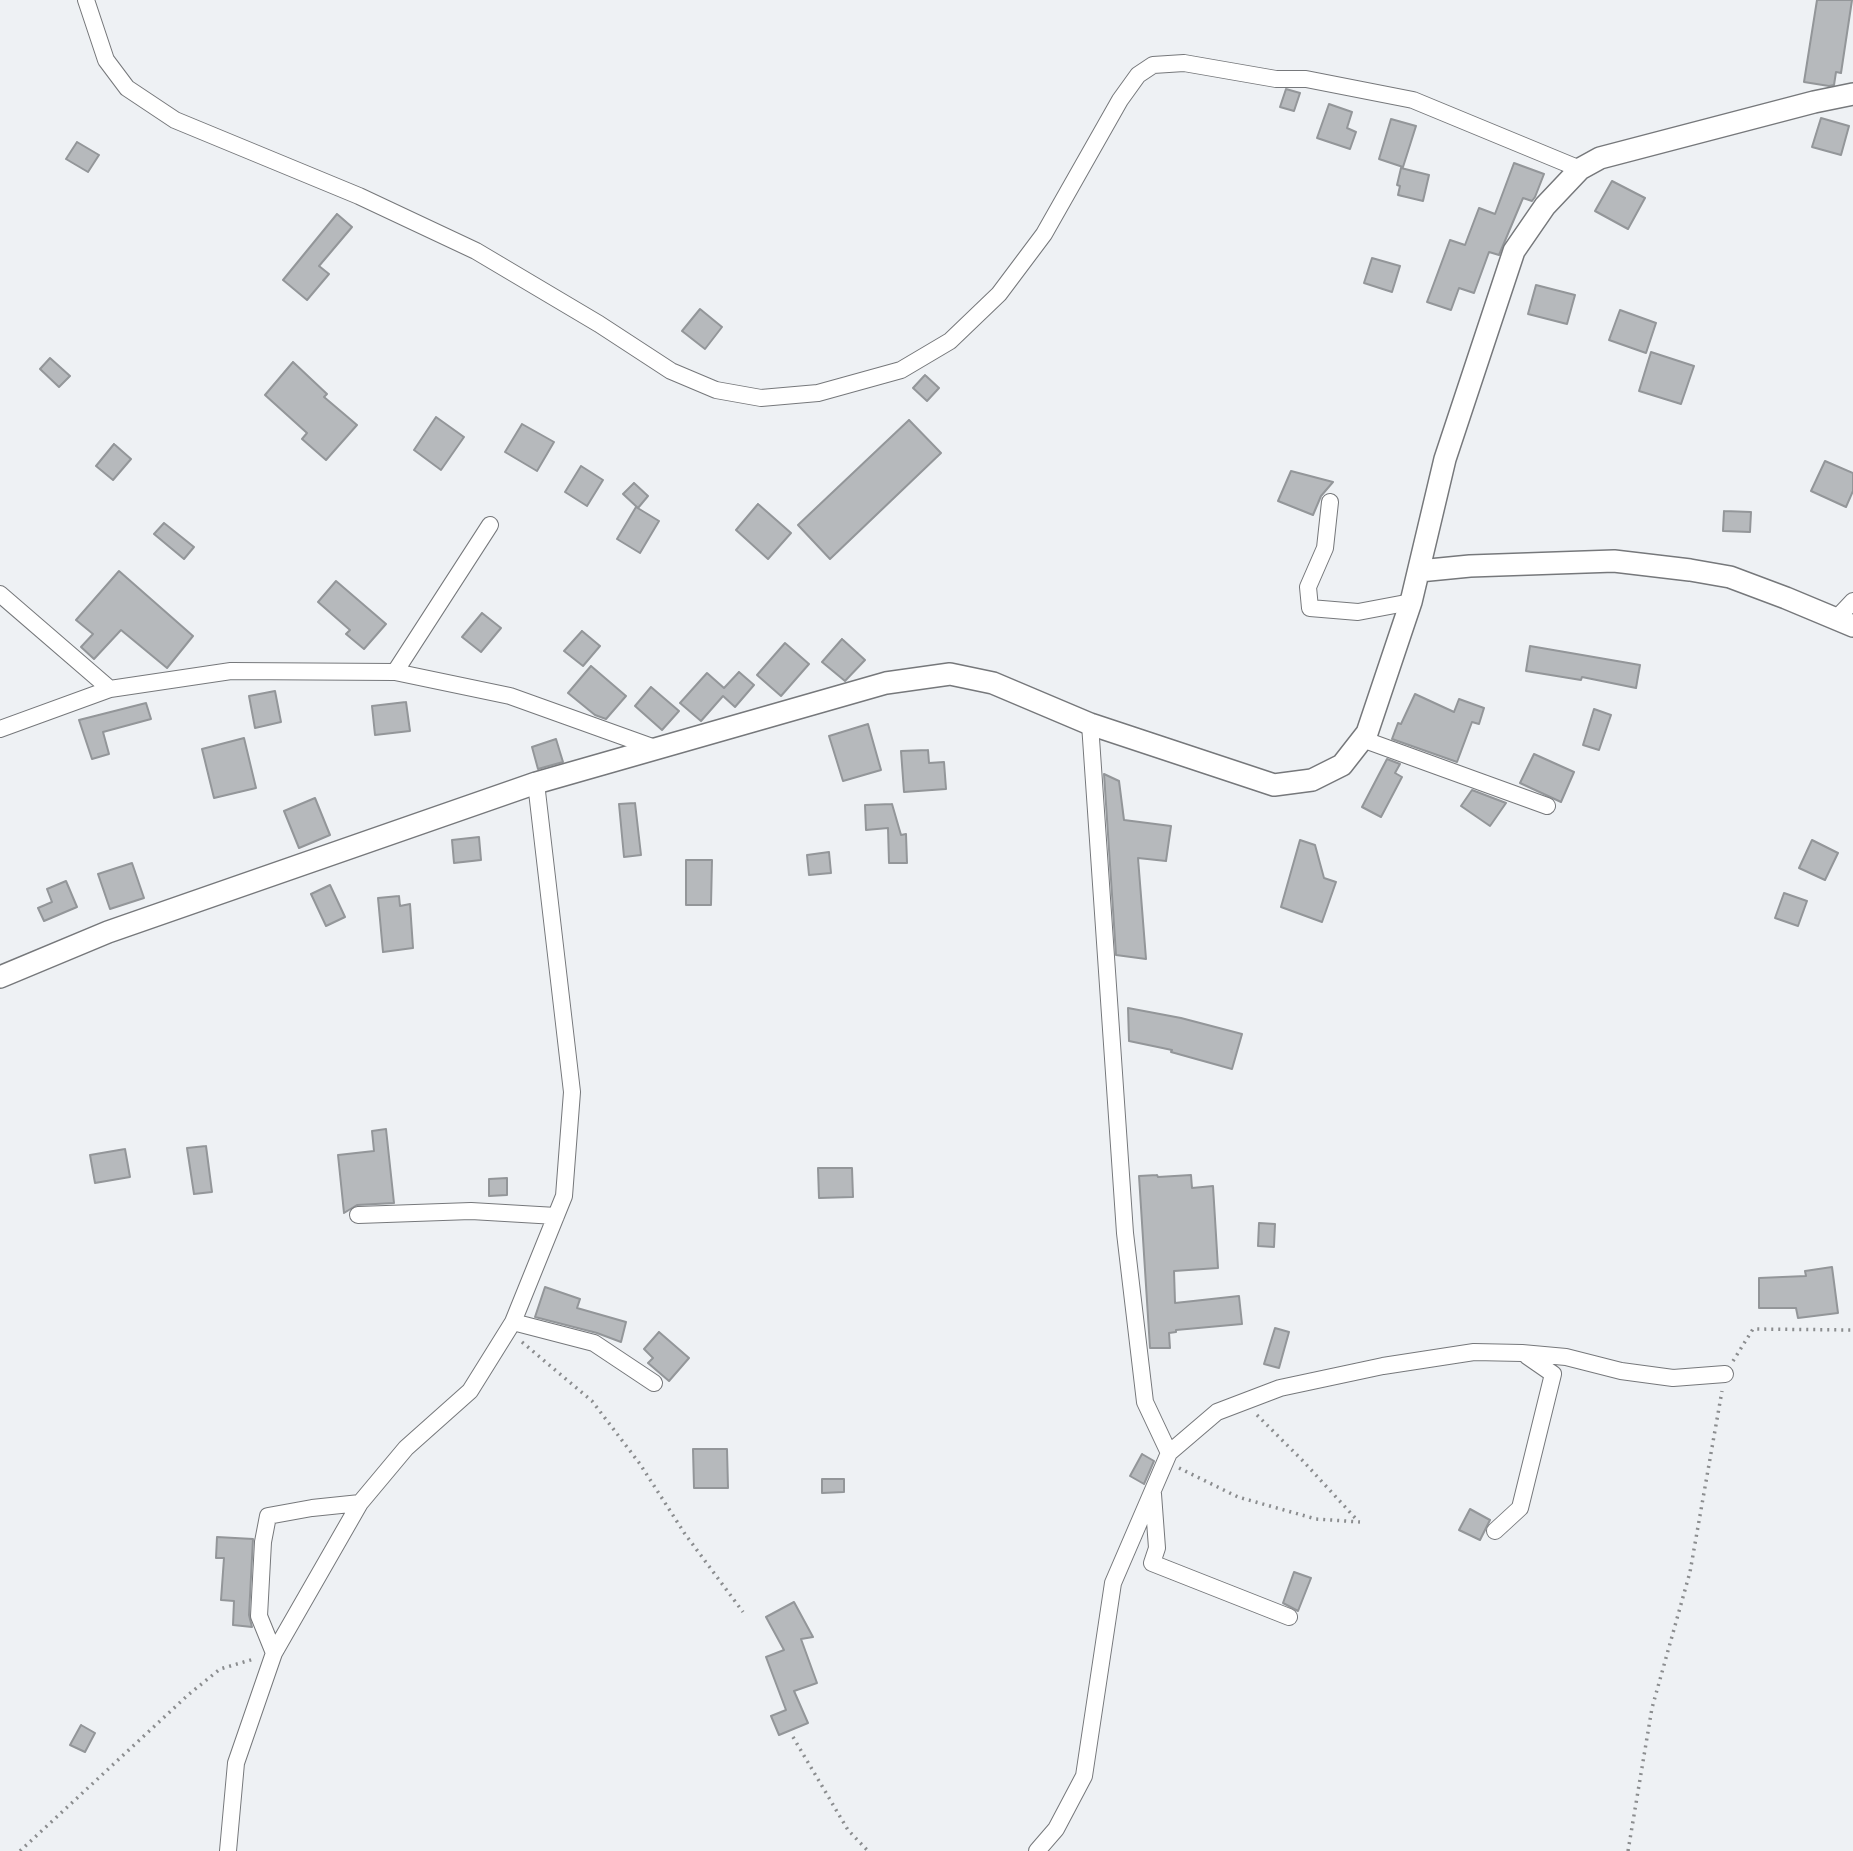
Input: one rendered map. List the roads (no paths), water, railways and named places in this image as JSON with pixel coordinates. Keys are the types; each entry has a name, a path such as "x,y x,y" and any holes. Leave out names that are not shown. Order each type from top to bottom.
{"street":[{"path":"86,0 106,60 113,70 127,88 175,120 359,196 476,251 671,371 716,390 761,398 818,393 901,370 950,341 999,293 1044,234 1120,100 1138,75 1153,65 1184,63 1276,79 1306,79 1413,100 1580,169"},
{"path":"0,977 108,932 536,783 886,683 950,674 993,683 1090,724 1274,785 1312,780 1342,765 1362,739 1371,720 1411,602 1445,459 1514,251 1545,206 1580,169 1600,158 1853,94"},
{"path":"1330,502 1325,548 1308,587 1310,608 1358,612 1411,602"},
{"path":"395,673 490,525"},
{"path":"1419,571 1470,566 1614,561 1730,577 1845,623 1853,601"},
{"path":"0,594 110,689"},
{"path":"0,729 110,689 231,671 395,673 510,696 655,748"},
{"path":"1090,724 1125,1233 1145,1402 1168,1457"},
{"path":"1362,739 1548,806"},
{"path":"228,1851 236,1763 274,1653 360,1503 406,1448 470,1391 510,1327 564,1196 572,1092 536,783"},
{"path":"358,1215 471,1211 556,1216"},
{"path":"510,1327 594,1343 654,1384"},
{"path":"1037,1851 1056,1829 1084,1776 1113,1583 1168,1457 1217,1412 1280,1388 1383,1366 1474,1352 1566,1357 1621,1371 1673,1377 1725,1374"},
{"path":"1495,1531 1520,1508 1553,1374 1522,1353"},
{"path":"1153,1492 1157,1548 1152,1563 1289,1617"},
{"path":"274,1653 259,1616 263,1542 268,1516 360,1503"}]}
